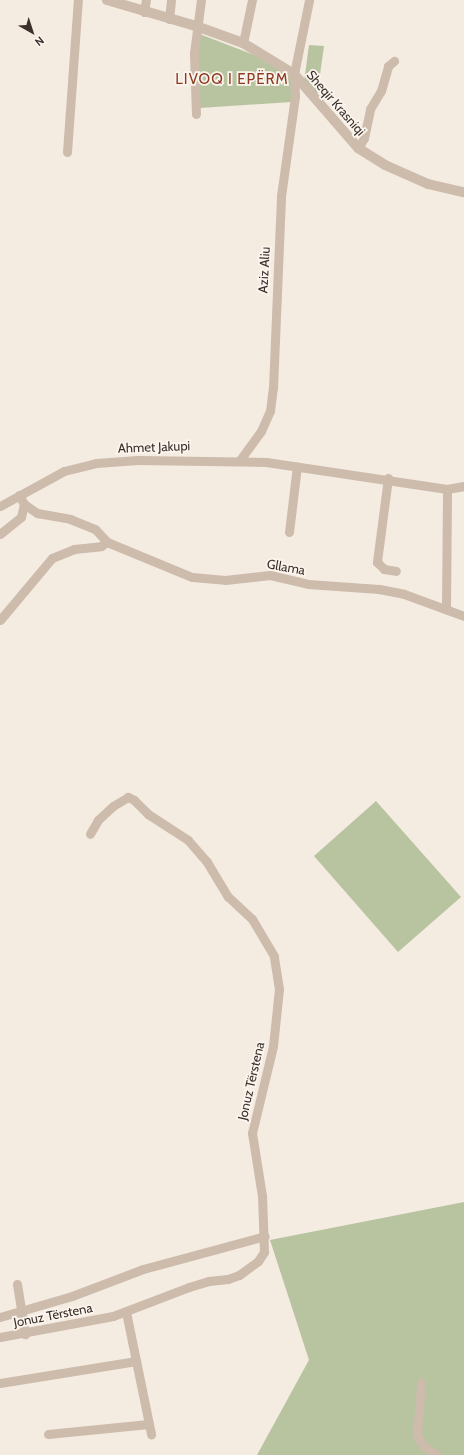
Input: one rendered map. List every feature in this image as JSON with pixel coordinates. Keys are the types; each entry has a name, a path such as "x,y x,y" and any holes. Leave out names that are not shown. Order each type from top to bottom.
{"street":[{"path":"67,152 78,0"},
{"path":"144,12 146,0"},
{"path":"169,19 171,0"},
{"path":"196,114 194,52 196,26 201,0"},
{"path":"243,43 252,0"},
{"name":"Aziz Aliu","path":"240,460 260,431 270,411 273,388 275,301 281,196 295,97 294,74 310,0"},
{"name":"Sheqir Krasniqi","path":"113,1 144,12 196,26 243,43 294,74 358,148 385,165 428,184 464,192"},
{"name":"Sheqir Krasniqi","path":"358,148 364,138 370,109 381,91 388,66 394,61"},
{"name":"Ahmet Jakupi","path":"0,506 64,470 96,463 153,460 240,460 388,478 448,489 464,486"},
{"path":"289,532 296,466"},
{"path":"388,478 377,562 384,569 396,571"},
{"path":"446,609 448,489"},
{"path":"0,534 21,517 24,504 19,495"},
{"name":"Gllama","path":"24,504 37,513 70,519 95,529 107,542 192,577 225,580 270,575 308,584 385,590 404,594 464,616"},
{"path":"0,620 52,558 74,549 101,546 107,542"},
{"name":"Jonuz Tërstena","path":"0,1337 25,1334 126,1312 189,1287 239,1275 258,1261 264,1252 265,1236 252,1132 273,1046 279,989 274,956 252,919 228,897 207,862 188,840 148,814 134,800 128,797 113,806 98,820 90,834"},
{"path":"0,1317 72,1296 143,1269 265,1236"},
{"path":"17,1284 23,1311 25,1334"},
{"path":"126,1312 151,1434"},
{"path":"0,1383 136,1361"},
{"path":"421,1382 417,1435 423,1446 437,1455"},
{"path":"48,1434 149,1424"}],"green space":[{"path":"197,33 259,57 292,79 291,102 200,108"},
{"path":"309,45 324,46 317,96 304,82"},
{"path":"376,801 461,897 398,952 314,856"},
{"path":"464,1202 464,1455 257,1455 309,1360 270,1240"}],"district":[{"name":"LIVOQ I EPËRM","path":"232,80"}]}
